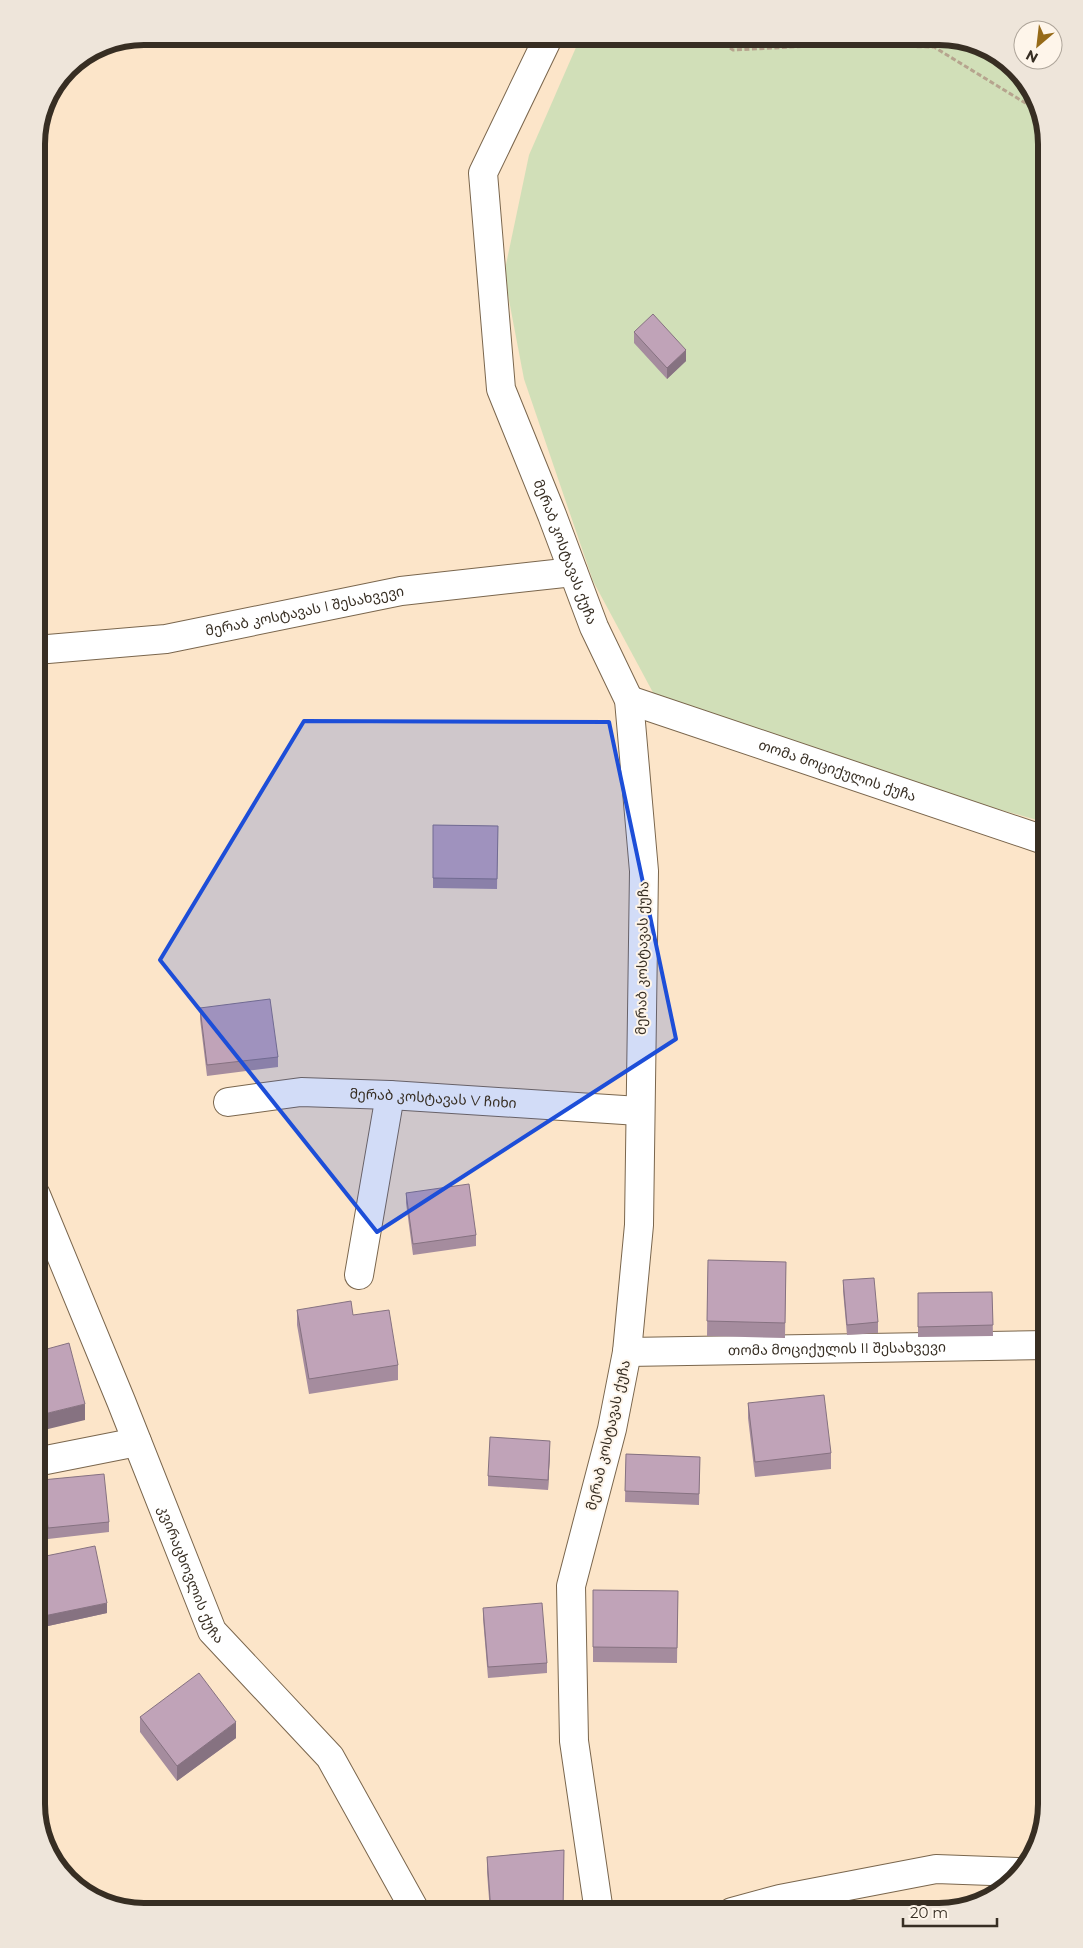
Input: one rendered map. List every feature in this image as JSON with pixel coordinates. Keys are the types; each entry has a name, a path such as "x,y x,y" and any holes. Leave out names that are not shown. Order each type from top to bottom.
{"street":[{"name":"მერაბ კოსტავას ქუჩა","path":"545,45 483,174 501,389 594,627 629,700 644,871 639,1111 639,1225 627,1352 612,1429 571,1586 574,1741 598,1903"},
{"name":"მერაბ კოსტავას I შესახვევი","path":"45,649 166,639 401,591 573,572"},
{"name":"თომა მოციქულის ქუჩა","path":"629,700 1038,838"},
{"name":"მერაბ კოსტავას V ჩიხი","path":"228,1102 301,1092 390,1094 639,1111"},
{"path":"359,1276 390,1094"},
{"name":"კვირაცხოვლის ქუჩა","path":"45,1217 212,1632 330,1757 411,1903"},
{"name":"თომა მოციქულის II შესახვევი","path":"627,1352 1038,1345"},
{"path":"45,1460 137,1442"},
{"path":"765,1903 936,1869 1010,1872"}],"path":[{"path":"726,45 734,50 831,45 934,48 1030,106"}],"highlighted area":[{"path":"304,721 609,722 676,1039 377,1232 160,960"}],"green space":[{"path":"577,45 945,45 971,50 983,55 1009,74 1017,84 1033,112 1038,144 1038,820 664,713 593,581 524,379 504,274 529,155"}],"building":[{"path":"653,314 686,350 667,368 634,332"},
{"path":"433,825 498,826 497,879 433,878"},
{"path":"270,999 278,1057 207,1065 200,1008"},
{"path":"469,1184 476,1235 413,1244 406,1193"},
{"path":"708,1260 786,1262 785,1323 707,1321"},
{"path":"874,1278 878,1322 847,1325 843,1280"},
{"path":"992,1292 993,1325 918,1327 918,1293"},
{"path":"351,1301 353,1315 389,1310 398,1365 309,1379 297,1310"},
{"path":"69,1343 85,1404 45,1414 45,1350"},
{"path":"824,1395 831,1453 755,1462 748,1403"},
{"path":"490,1437 550,1441 548,1480 488,1476"},
{"path":"626,1454 700,1457 699,1494 625,1491"},
{"path":"104,1474 109,1522 48,1528 45,1504 45,1480"},
{"path":"95,1546 107,1603 45,1616 45,1556"},
{"path":"593,1590 678,1591 677,1648 593,1647"},
{"path":"542,1603 547,1663 488,1667 483,1608"},
{"path":"199,1673 236,1722 177,1766 140,1717"},
{"path":"564,1850 563,1903 490,1903 487,1857"}]}
